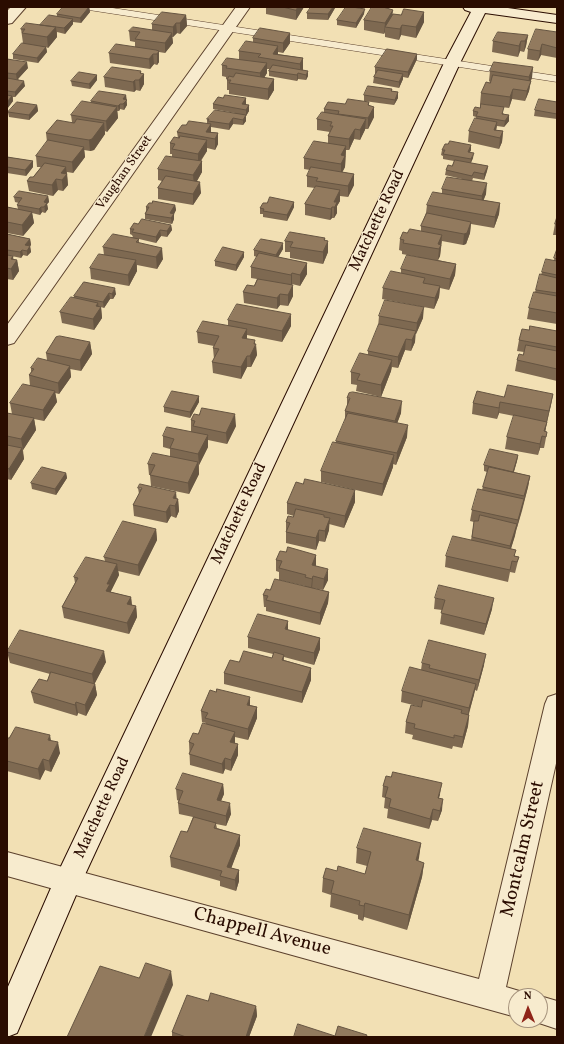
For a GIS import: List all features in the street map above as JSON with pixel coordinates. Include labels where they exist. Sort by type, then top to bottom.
[{"type":"street","points":[[7,20],[19,7]]},
{"type":"street","name":"Vaughan Street","points":[[7,339],[243,7]]},
{"type":"street","points":[[539,7],[542,12],[555,18]]},
{"type":"street","points":[[478,8],[555,18]]},
{"type":"street","name":"Matchette Road","points":[[7,1023],[68,881],[478,8]]},
{"type":"street","name":"Montcalm Street","points":[[490,995],[557,704]]},
{"type":"street","name":"Chappell Avenue","points":[[7,864],[508,1001]]},
{"type":"lane","points":[[89,7],[557,79]]},
{"type":"building","points":[[63,7],[89,7],[80,18],[57,14]]},
{"type":"building","points":[[283,7],[298,7],[296,10]]},
{"type":"building","points":[[311,7],[333,7],[328,14],[307,13]]},
{"type":"building","points":[[346,7],[365,9],[356,23],[337,20]]},
{"type":"building","points":[[372,7],[383,7],[393,10],[385,23],[364,20]]},
{"type":"building","points":[[404,9],[424,12],[416,27],[402,25],[400,29],[385,27],[393,14],[401,15]]},
{"type":"building","points":[[162,12],[186,15],[180,23],[176,23],[173,27],[152,24]]},
{"type":"building","points":[[49,15],[73,19],[64,28],[40,25]]},
{"type":"building","points":[[26,23],[56,27],[47,37],[22,33],[25,29],[21,29]]},
{"type":"building","points":[[133,27],[172,33],[165,43],[135,39],[140,32],[129,31]]},
{"type":"building","points":[[260,28],[290,33],[283,43],[253,38]]},
{"type":"building","points":[[536,29],[557,32],[557,48],[542,44],[540,51],[528,49]]},
{"type":"building","points":[[498,32],[528,35],[525,41],[521,41],[519,46],[493,41]]},
{"type":"building","points":[[246,41],[278,46],[273,54],[303,58],[300,64],[258,57],[261,54],[239,51]]},
{"type":"building","points":[[22,43],[46,47],[37,58],[13,54]]},
{"type":"building","points":[[116,44],[159,51],[157,54],[153,54],[149,59],[109,53]]},
{"type":"building","points":[[387,49],[417,54],[408,72],[375,67]]},
{"type":"building","points":[[227,58],[267,63],[260,73],[226,68],[227,66],[222,65]]},
{"type":"building","points":[[7,59],[27,62],[16,74],[7,73]]},
{"type":"building","points":[[494,62],[533,67],[529,77],[490,71]]},
{"type":"building","points":[[273,65],[308,71],[306,75],[298,73],[297,75],[269,71]]},
{"type":"building","points":[[112,67],[141,71],[140,73],[144,74],[139,80],[135,80],[133,82],[104,77]]},
{"type":"building","points":[[378,70],[403,74],[399,82],[374,77]]},
{"type":"building","points":[[79,72],[97,75],[89,84],[71,81]]},
{"type":"building","points":[[236,73],[274,79],[268,89],[229,83],[231,80],[227,80],[229,76],[233,77]]},
{"type":"building","points":[[493,75],[531,81],[527,91],[513,89],[510,97],[481,93],[486,82],[490,83]]},
{"type":"building","points":[[7,78],[24,81],[15,92],[7,91]]},
{"type":"building","points":[[368,86],[392,89],[391,91],[398,92],[395,100],[364,95]]},
{"type":"building","points":[[99,91],[126,95],[123,99],[127,100],[118,106],[91,101]]},
{"type":"building","points":[[7,95],[12,96],[7,102]]},
{"type":"building","points":[[225,95],[246,98],[242,104],[249,105],[246,110],[213,104],[218,97],[223,98]]},
{"type":"building","points":[[348,99],[369,102],[368,105],[374,107],[368,118],[338,114],[339,111],[324,109],[328,102],[345,104]]},
{"type":"building","points":[[539,99],[557,102],[557,114],[535,110]]},
{"type":"building","points":[[82,101],[117,107],[106,121],[71,115]]},
{"type":"building","points":[[17,102],[37,105],[29,115],[8,112]]},
{"type":"building","points":[[481,104],[504,107],[502,114],[509,115],[505,121],[476,116],[478,112],[473,111],[475,107],[480,108]]},
{"type":"building","points":[[215,110],[246,115],[243,120],[233,118],[229,124],[208,121],[209,119],[207,119]]},
{"type":"building","points":[[322,112],[366,119],[360,130],[355,129],[349,139],[328,136],[333,126],[330,126],[332,122],[317,119]]},
{"type":"building","points":[[475,118],[497,122],[494,130],[503,131],[500,138],[469,131]]},
{"type":"building","points":[[77,119],[104,123],[92,139],[89,140],[46,133],[57,120],[74,123]]},
{"type":"building","points":[[189,121],[211,124],[206,132],[218,133],[215,139],[177,132],[182,125],[186,125]]},
{"type":"building","points":[[180,136],[207,140],[198,154],[172,149],[175,144],[170,143],[174,137],[179,138]]},
{"type":"building","points":[[48,140],[84,147],[72,162],[36,156]]},
{"type":"building","points":[[314,141],[346,146],[341,155],[345,156],[341,164],[304,158]]},
{"type":"building","points":[[450,141],[471,145],[468,152],[474,153],[471,159],[443,154],[445,150],[442,150],[445,144],[448,144]]},
{"type":"building","points":[[166,156],[202,161],[193,175],[158,169]]},
{"type":"building","points":[[7,157],[33,161],[25,170],[7,167]]},
{"type":"building","points":[[455,160],[488,166],[484,174],[474,172],[472,176],[446,170],[448,165],[452,166]]},
{"type":"building","points":[[45,163],[66,167],[61,173],[67,174],[62,180],[56,179],[52,185],[27,181],[30,177],[33,177]]},
{"type":"building","points":[[311,167],[354,174],[348,186],[316,181],[318,178],[307,176]]},
{"type":"building","points":[[166,176],[200,182],[193,194],[158,188]]},
{"type":"building","points":[[447,177],[487,183],[482,196],[442,189]]},
{"type":"building","points":[[316,186],[340,190],[334,202],[337,202],[335,207],[332,207],[331,209],[305,204]]},
{"type":"building","points":[[19,191],[48,196],[44,202],[47,203],[44,207],[39,209],[17,205],[22,198],[14,197]]},
{"type":"building","points":[[433,192],[500,203],[495,217],[427,205]]},
{"type":"building","points":[[270,197],[294,202],[287,215],[263,211],[264,209],[260,208],[263,203],[267,203]]},
{"type":"building","points":[[153,201],[175,205],[170,213],[174,214],[171,218],[145,214],[149,207],[146,207]]},
{"type":"building","points":[[7,207],[32,212],[22,225],[7,222]]},
{"type":"building","points":[[427,213],[471,222],[467,233],[464,234],[421,226]]},
{"type":"building","points":[[142,219],[171,225],[167,231],[160,230],[156,237],[132,232],[134,229],[130,229],[134,223],[138,224]]},
{"type":"building","points":[[410,229],[442,235],[438,244],[441,245],[439,249],[403,243],[404,240],[400,239],[403,232],[407,233]]},
{"type":"building","points":[[290,232],[325,238],[324,240],[328,241],[323,252],[290,247],[293,242],[285,241]]},
{"type":"building","points":[[7,234],[30,239],[25,245],[30,246],[27,251],[22,250],[20,252],[7,250]]},
{"type":"building","points":[[113,234],[139,239],[136,242],[162,248],[156,257],[103,247]]},
{"type":"building","points":[[261,239],[283,243],[276,255],[254,250]]},
{"type":"building","points":[[223,247],[244,252],[236,265],[215,261]]},
{"type":"building","points":[[557,249],[557,259],[554,258]]},
{"type":"building","points":[[259,253],[307,263],[300,275],[292,273],[291,275],[251,267]]},
{"type":"building","points":[[99,254],[136,260],[128,275],[90,268]]},
{"type":"building","points":[[7,255],[13,256],[11,259],[17,260],[11,269],[7,268]]},
{"type":"building","points":[[407,255],[456,264],[450,279],[401,269]]},
{"type":"building","points":[[546,259],[557,261],[557,275],[542,272]]},
{"type":"building","points":[[391,271],[425,278],[423,283],[440,286],[435,298],[383,288]]},
{"type":"building","points":[[540,274],[557,278],[557,293],[536,290]]},
{"type":"building","points":[[258,279],[293,285],[288,295],[280,294],[277,298],[243,292],[247,285],[254,286]]},
{"type":"building","points":[[84,282],[115,288],[112,294],[109,293],[103,302],[74,296]]},
{"type":"building","points":[[534,292],[557,296],[557,313],[529,308]]},
{"type":"building","points":[[71,297],[98,303],[96,306],[101,307],[93,319],[60,312]]},
{"type":"building","points":[[385,300],[424,307],[417,323],[379,316]]},
{"type":"building","points":[[237,304],[291,314],[282,331],[228,320]]},
{"type":"building","points":[[203,321],[247,329],[242,338],[255,340],[254,344],[256,344],[250,356],[247,356],[241,367],[212,362],[219,349],[213,348],[219,336],[197,332]]},
{"type":"building","points":[[379,324],[416,331],[412,340],[406,339],[398,357],[368,351]]},
{"type":"building","points":[[530,326],[557,331],[557,347],[519,340],[522,329],[529,330]]},
{"type":"building","points":[[60,336],[90,342],[80,360],[46,353],[56,337]]},
{"type":"building","points":[[526,345],[557,351],[557,369],[517,360],[519,354],[523,355]]},
{"type":"building","points":[[360,353],[392,360],[381,385],[357,380],[360,374],[351,372]]},
{"type":"building","points":[[38,358],[70,366],[58,383],[29,375],[34,369],[31,368]]},
{"type":"building","points":[[23,384],[55,391],[43,410],[10,403]]},
{"type":"building","points":[[508,385],[553,394],[549,411],[500,402],[499,408],[473,403],[477,391],[504,397]]},
{"type":"building","points":[[172,391],[199,396],[190,412],[164,407]]},
{"type":"building","points":[[353,392],[402,401],[395,421],[345,411],[350,398],[347,398],[349,393]]},
{"type":"building","points":[[202,408],[235,414],[226,433],[193,426],[195,421],[191,420],[194,414],[199,415]]},
{"type":"building","points":[[7,413],[34,418],[21,439],[7,436]]},
{"type":"building","points":[[348,413],[408,425],[397,453],[336,441]]},
{"type":"building","points":[[514,415],[547,422],[544,431],[547,432],[546,437],[542,436],[540,444],[507,437]]},
{"type":"building","points":[[167,427],[208,435],[198,454],[170,448],[174,439],[163,436]]},
{"type":"building","points":[[333,442],[394,455],[383,484],[321,471]]},
{"type":"building","points":[[7,445],[22,448],[9,469],[7,468]]},
{"type":"building","points":[[490,449],[518,455],[513,472],[484,465]]},
{"type":"building","points":[[153,453],[198,462],[188,483],[150,475],[155,465],[148,464]]},
{"type":"building","points":[[42,467],[66,473],[55,489],[31,483]]},
{"type":"building","points":[[489,467],[530,476],[524,496],[483,487]]},
{"type":"building","points":[[305,479],[355,490],[345,516],[287,503],[296,482],[303,484]]},
{"type":"building","points":[[140,484],[176,492],[173,498],[178,499],[175,506],[170,505],[166,512],[133,505],[142,488],[138,488]]},
{"type":"building","points":[[478,489],[524,499],[518,520],[472,510]]},
{"type":"building","points":[[296,509],[324,515],[324,517],[330,518],[325,531],[319,530],[316,538],[286,532],[290,523],[286,522],[288,516],[293,517]]},
{"type":"building","points":[[480,515],[517,524],[510,546],[472,537],[474,521],[478,521]]},
{"type":"building","points":[[123,521],[156,529],[138,565],[104,557]]},
{"type":"building","points":[[453,536],[516,550],[514,556],[519,557],[517,562],[512,561],[510,570],[446,556]]},
{"type":"building","points":[[288,547],[316,555],[312,565],[328,569],[324,579],[313,576],[312,579],[305,577],[306,575],[279,568],[282,561],[276,560],[280,551],[286,552]]},
{"type":"building","points":[[86,557],[117,564],[107,584],[110,584],[106,591],[131,597],[127,604],[136,606],[127,623],[62,607],[78,578],[74,577]]},
{"type":"building","points":[[275,579],[329,592],[320,613],[266,600],[268,596],[263,595],[266,589],[270,590]]},
{"type":"building","points":[[439,585],[494,598],[486,624],[441,613],[445,600],[435,598]]},
{"type":"building","points":[[258,614],[288,621],[285,629],[320,638],[314,653],[248,637]]},
{"type":"building","points":[[20,630],[104,651],[92,674],[7,652]]},
{"type":"building","points":[[429,640],[486,654],[479,680],[429,668],[430,665],[422,663]]},
{"type":"building","points":[[244,651],[272,658],[274,652],[284,655],[282,660],[311,668],[302,692],[224,673],[230,660],[239,662]]},
{"type":"building","points":[[410,667],[476,684],[469,708],[402,691]]},
{"type":"building","points":[[51,672],[95,684],[85,705],[76,702],[75,705],[31,692],[39,679],[47,681]]},
{"type":"building","points":[[217,689],[250,697],[247,705],[257,707],[248,729],[205,718],[208,713],[201,711],[210,690],[216,692]]},
{"type":"building","points":[[423,700],[462,710],[461,713],[469,715],[463,737],[454,735],[454,738],[414,728],[415,724],[406,722],[411,705],[421,707]]},
{"type":"building","points":[[203,723],[235,732],[230,742],[238,744],[231,760],[225,758],[222,764],[189,754],[194,744],[189,742],[193,733],[198,734]]},
{"type":"building","points":[[16,727],[50,735],[48,740],[58,742],[49,761],[43,759],[38,769],[7,761],[7,738],[9,738]]},
{"type":"building","points":[[393,772],[442,783],[438,798],[443,799],[440,811],[433,809],[430,819],[389,807],[391,799],[385,797],[388,787],[383,786],[386,776],[391,777]]},
{"type":"building","points":[[183,773],[223,784],[217,800],[230,803],[226,816],[178,803],[183,791],[176,789]]},
{"type":"building","points":[[194,817],[216,823],[214,828],[240,835],[227,867],[239,870],[235,880],[220,876],[222,871],[170,857],[181,831],[187,832]]},
{"type":"building","points":[[364,828],[421,843],[416,860],[424,863],[409,915],[365,903],[364,906],[359,905],[360,901],[331,893],[334,881],[323,878],[326,868],[337,871],[338,866],[365,874],[371,852],[357,848]]},
{"type":"building","points":[[146,963],[171,971],[144,1037],[67,1037],[100,966],[139,978]]},
{"type":"building","points":[[211,993],[256,1006],[246,1037],[186,1037],[172,1032],[187,995],[208,1001]]},
{"type":"building","points":[[298,1024],[335,1036],[338,1026],[367,1035],[366,1037],[294,1037]]}]
